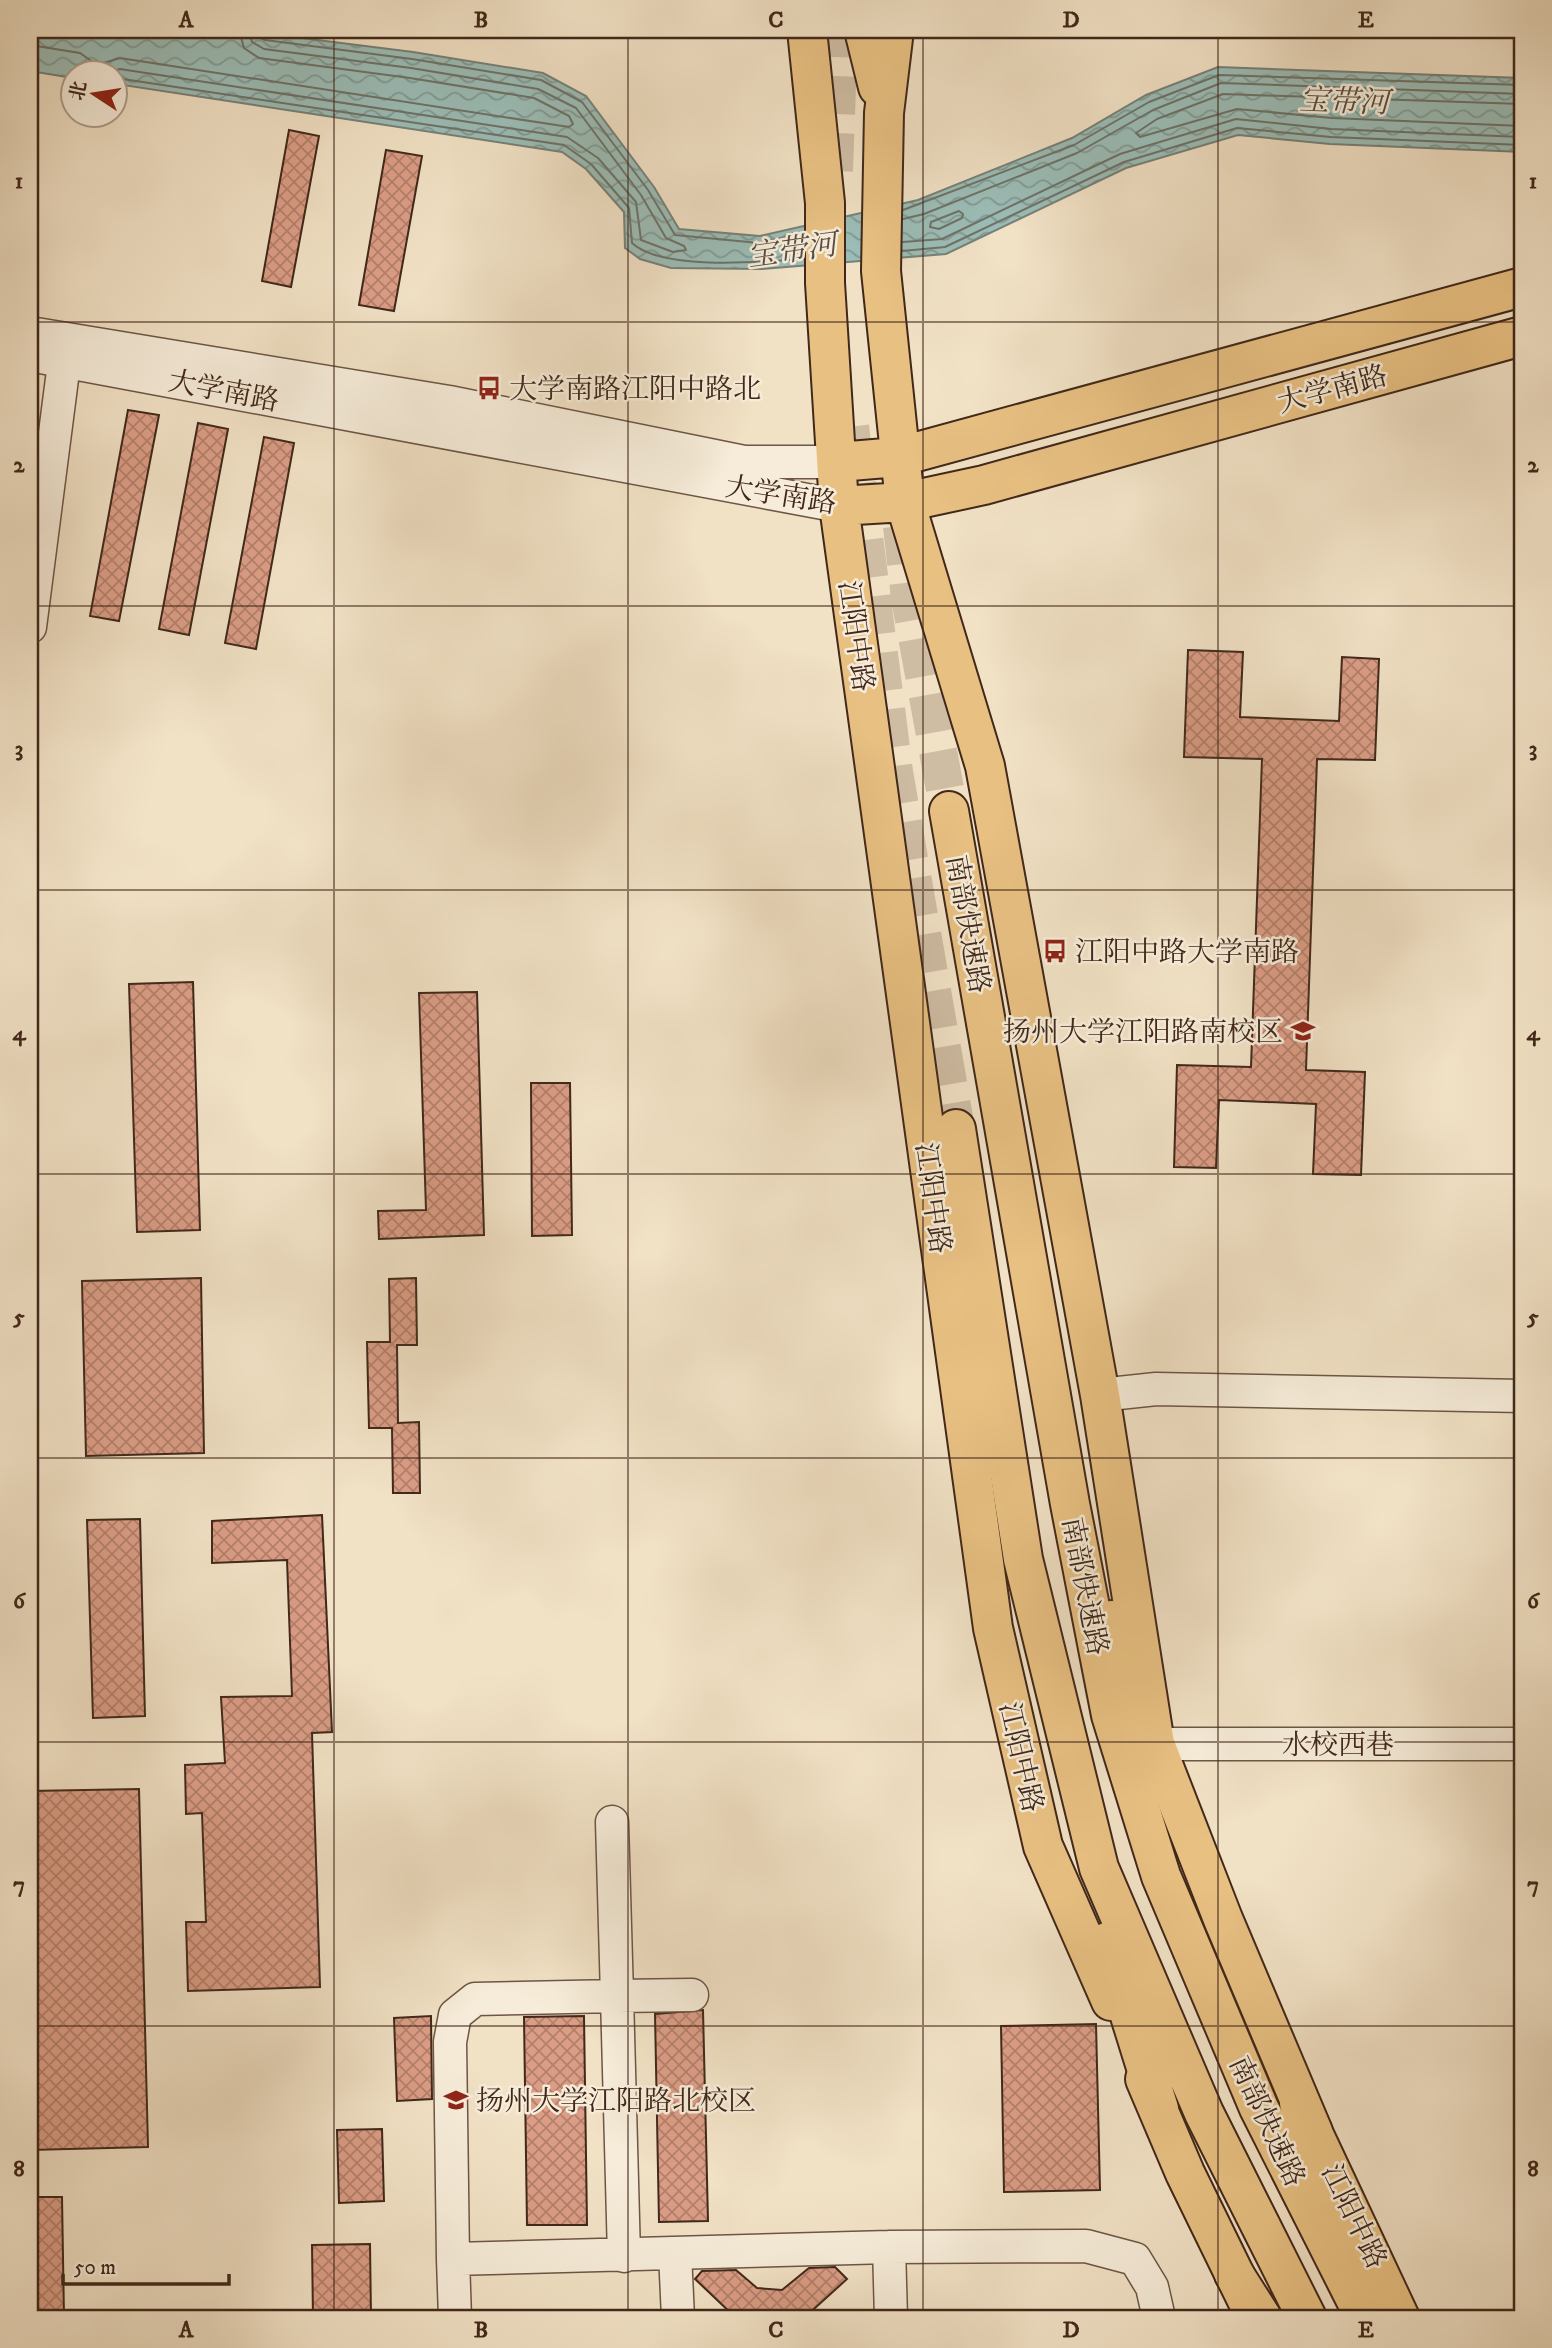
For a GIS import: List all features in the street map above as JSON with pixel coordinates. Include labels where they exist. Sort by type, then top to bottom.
[{"type":"main road","name":"江阳中路","points":[[807,30],[825,203],[825,284],[839,506],[993,1628],[1043,1846],[1185,2173],[1256,2318]]},
{"type":"main road","name":"江阳中路","points":[[864,30],[884,113]]},
{"type":"main road","name":"江阳中路","points":[[894,30],[884,113],[881,271],[898,457],[905,502],[985,766],[1100,1395],[1155,1744],[1299,2103],[1406,2318]]},
{"type":"main road","name":"大学南路","points":[[838,462],[898,457],[1522,287]]},
{"type":"main road","name":"大学南路","points":[[839,506],[905,502],[984,485],[1522,336]]},
{"type":"main road","name":"南部快速路","points":[[950,811],[1070,1504],[1111,1715],[1161,1876],[1259,2108],[1365,2318]]},
{"type":"main road","name":"南部快速路","points":[[956,1129],[1023,1559],[1099,1868],[1204,2113],[1307,2318]]},
{"type":"main road","points":[[1011,1168],[1040,1257],[1106,1601],[1155,1744]]},
{"type":"main road","points":[[1023,1559],[1031,1665],[1090,1886],[1159,2109]]},
{"type":"main road","points":[[1299,2103],[1400,2318]]},
{"type":"main road","points":[[1234,2274],[1262,2318]]},
{"type":"street","name":"大学南路","points":[[30,333],[66,349],[839,506]]},
{"type":"street","name":"大学南路","points":[[30,355],[66,349],[449,402],[744,462],[838,462]]},
{"type":"street","points":[[30,627],[66,349]]},
{"type":"street","points":[[1100,1395],[1156,1389],[1522,1396]]},
{"type":"street","name":"水校西巷","points":[[1155,1744],[1522,1745]]},
{"type":"street","points":[[612,1822],[624,2256]]},
{"type":"street","points":[[455,2318],[450,2042],[455,2015],[475,1999],[692,1995]]},
{"type":"street","points":[[453,2259],[889,2247],[1086,2246],[1135,2259],[1152,2287],[1159,2318]]},
{"type":"street","points":[[889,2247],[891,2318]]},
{"type":"street","points":[[676,2253],[678,2318]]},
{"type":"water","name":"宝带河","points":[[30,30],[239,30],[413,52],[543,73],[586,96],[654,187],[679,229],[760,236],[918,200],[1072,138],[1146,95],[1218,67],[1522,78],[1522,152],[1330,144],[1238,135],[1126,168],[946,254],[762,269],[671,268],[640,259],[625,248],[624,212],[586,169],[562,152],[130,86],[130,60],[60,60],[60,76],[30,71]]},
{"type":"building","points":[[289,130],[319,136],[291,287],[262,281]]},
{"type":"building","points":[[386,150],[422,156],[394,311],[359,305]]},
{"type":"building","points":[[128,410],[159,415],[119,621],[90,616]]},
{"type":"building","points":[[198,423],[228,429],[189,635],[159,629]]},
{"type":"building","points":[[264,437],[294,443],[256,649],[225,643]]},
{"type":"building","points":[[1188,650],[1243,652],[1240,717],[1339,721],[1342,657],[1379,659],[1375,760],[1317,759],[1306,1070],[1365,1072],[1361,1175],[1313,1174],[1316,1104],[1219,1100],[1216,1168],[1174,1167],[1177,1065],[1251,1067],[1262,759],[1184,757]]},
{"type":"building","points":[[193,982],[200,1230],[137,1232],[129,984]]},
{"type":"building","points":[[477,992],[484,1235],[379,1239],[378,1211],[426,1210],[419,993]]},
{"type":"building","points":[[531,1083],[570,1083],[572,1235],[532,1236]]},
{"type":"building","points":[[201,1278],[204,1453],[86,1456],[82,1281]]},
{"type":"building","points":[[416,1278],[417,1345],[397,1345],[398,1423],[419,1422],[420,1493],[393,1493],[392,1428],[369,1428],[367,1342],[390,1342],[389,1279]]},
{"type":"building","points":[[322,1515],[332,1732],[312,1733],[320,1987],[188,1991],[186,1922],[206,1922],[202,1813],[186,1814],[185,1765],[225,1763],[221,1697],[292,1696],[287,1560],[212,1563],[212,1521]]},
{"type":"building","points":[[140,1519],[145,1716],[93,1718],[87,1520]]},
{"type":"building","points":[[139,1789],[148,2147],[30,2150],[30,1791]]},
{"type":"building","points":[[703,2010],[708,2221],[659,2222],[655,2014]]},
{"type":"building","points":[[431,2016],[432,2099],[397,2101],[394,2018]]},
{"type":"building","points":[[584,2016],[587,2225],[527,2225],[524,2017]]},
{"type":"building","points":[[1096,2024],[1100,2190],[1004,2192],[1001,2026]]},
{"type":"building","points":[[382,2129],[384,2201],[339,2203],[337,2130]]},
{"type":"building","points":[[30,2197],[62,2197],[64,2318],[30,2318]]},
{"type":"building","points":[[370,2244],[371,2318],[313,2318],[312,2245]]},
{"type":"building","points":[[835,2267],[847,2279],[804,2318],[736,2318],[695,2279],[702,2271],[736,2270],[757,2288],[782,2290],[809,2268]]},
{"type":"tunnel","points":[[834,171],[839,30]]},
{"type":"tunnel","points":[[850,427],[894,772],[956,1129]]},
{"type":"tunnel","points":[[902,526],[910,598],[949,811]]},
{"type":"place","name":"大学南路江阳中路北","points":[[489,388]]},
{"type":"place","name":"江阳中路大学南路","points":[[1055,951]]},
{"type":"place","name":"扬州大学江阳路南校区","points":[[1303,1031]]},
{"type":"place","name":"扬州大学江阳路北校区","points":[[456,2100]]}]
